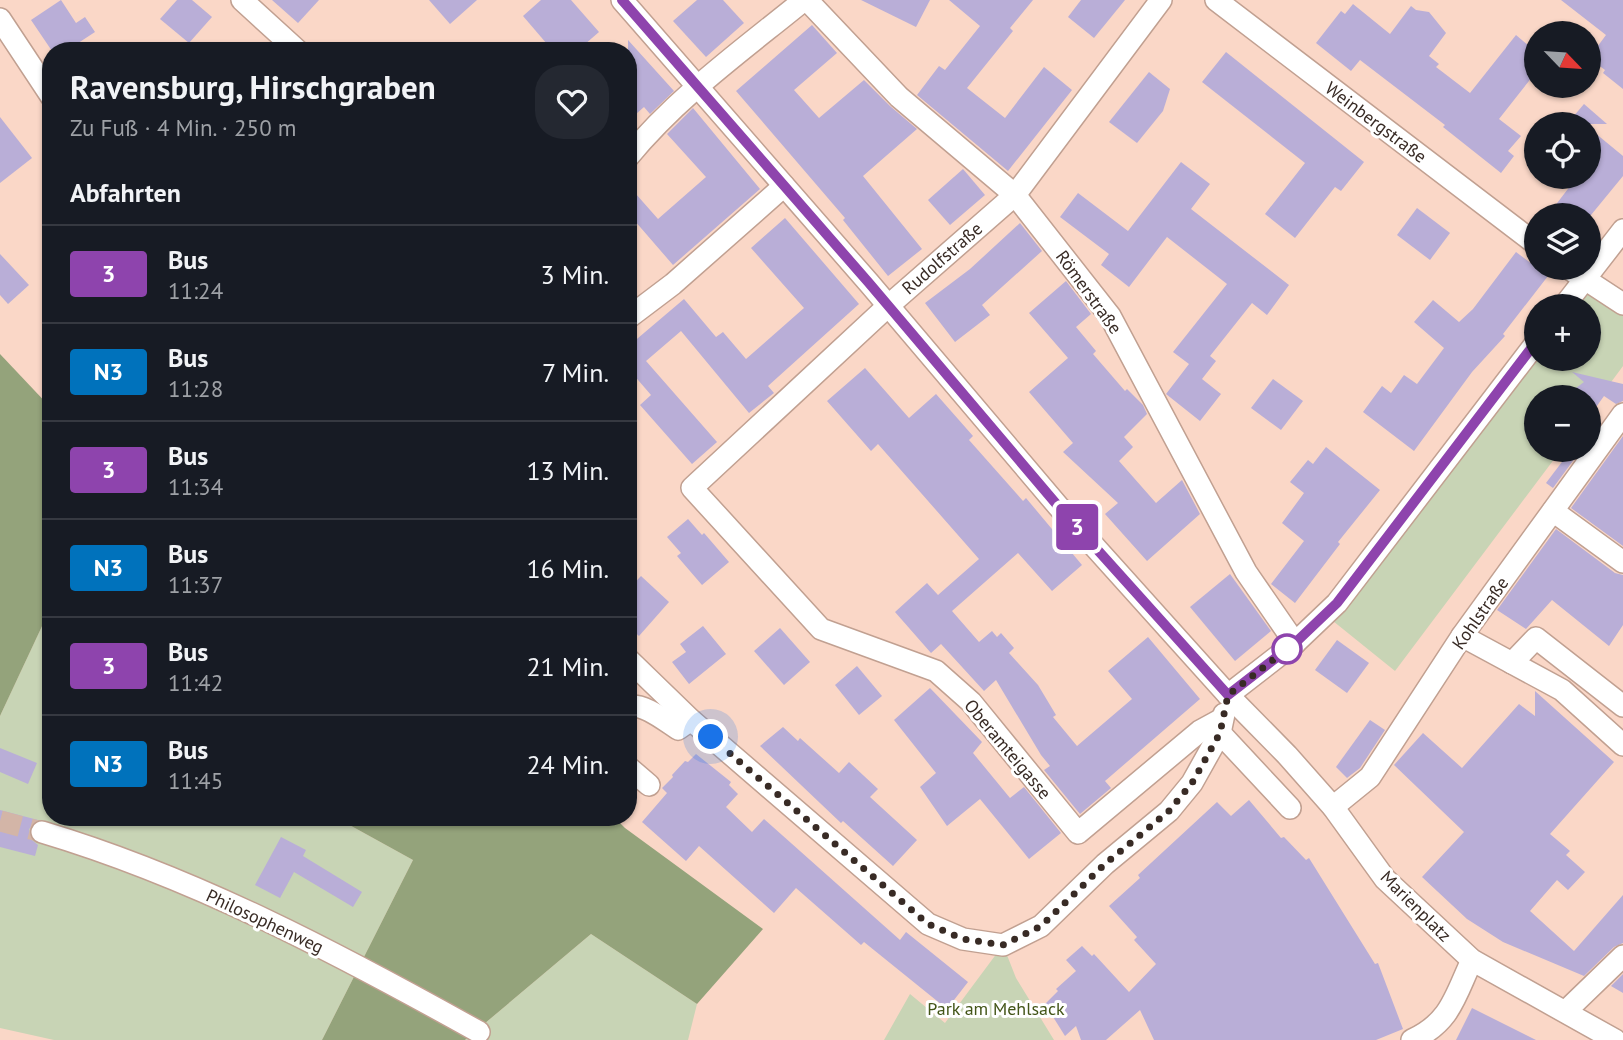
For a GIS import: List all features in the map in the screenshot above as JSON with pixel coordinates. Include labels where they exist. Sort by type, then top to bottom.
[{"type":"street","points":[[242,0],[288,42]]},
{"type":"street","name":"Marienplatz","points":[[622,0],[1058,506],[1333,807],[1385,879],[1472,960],[1615,1040]]},
{"type":"street","name":"Römerstraße","points":[[637,146],[698,86],[806,0],[900,97],[1015,195],[1110,316],[1246,572],[1295,643]]},
{"type":"street","name":"Rudolfstraße","points":[[692,488],[888,306],[1015,195],[1161,0]]},
{"type":"street","name":"Weinbergstraße","points":[[1216,0],[1524,235]]},
{"type":"street","points":[[0,19],[42,82]]},
{"type":"street","points":[[637,311],[673,284],[784,186]]},
{"type":"street","points":[[1601,251],[1623,230]]},
{"type":"street","points":[[1585,280],[1623,304]]},
{"type":"street","points":[[637,668],[691,720],[928,924],[963,939],[1003,945],[1041,926],[1105,864],[1169,811],[1192,783],[1221,726],[1228,695],[1295,643],[1337,603],[1524,359]]},
{"type":"street","name":"Kohlstraße","points":[[1333,807],[1370,777],[1462,636],[1623,414]]},
{"type":"street","name":"Oberamteigasse","points":[[692,488],[821,629],[936,671],[971,702],[1078,833],[1200,731],[1221,726]]},
{"type":"street","points":[[1553,511],[1623,562]]},
{"type":"street","points":[[1462,636],[1562,690],[1623,745]]},
{"type":"street","points":[[1512,663],[1536,638],[1623,706]]},
{"type":"street","points":[[637,707],[678,729],[691,720]]},
{"type":"street","points":[[1221,726],[1290,808]]},
{"type":"street","points":[[637,775],[649,785]]},
{"type":"street","name":"Philosophenweg","points":[[42,832],[149,869],[279,925],[479,1032]]},
{"type":"street","points":[[1566,1011],[1623,956]]},
{"type":"street","points":[[1422,1038],[1448,1013],[1472,960]]},
{"type":"green space","points":[[1586,287],[1597,294],[1580,294]]},
{"type":"green space","points":[[1601,297],[1623,311],[1623,366],[1601,396],[1601,385],[1524,385],[1524,462],[1552,462],[1395,671],[1333,621],[1527,371],[1601,371]]},
{"type":"green space","points":[[0,354],[42,398],[42,626],[0,716]]},
{"type":"green space","points":[[42,626],[42,826],[351,826],[413,860],[322,1040],[54,1040],[0,1028],[0,716]]},
{"type":"green space","points":[[351,826],[623,826],[763,929],[697,1004],[591,934],[465,1040],[322,1040],[413,860]]},
{"type":"green space","points":[[591,934],[697,1004],[688,1040],[465,1040]]},
{"type":"green space","name":"Park am Mehlsack","points":[[1003,945],[1016,978],[1054,1040],[884,1040],[910,994],[945,1023]]},
{"type":"building","points":[[61,0],[76,23],[85,17],[95,32],[80,42],[46,42],[31,20]]},
{"type":"building","points":[[177,0],[192,0],[212,17],[190,42],[160,19]]},
{"type":"building","points":[[272,0],[319,0],[298,23]]},
{"type":"building","points":[[429,0],[477,0],[450,24]]},
{"type":"building","points":[[541,0],[571,0],[599,32],[587,42],[545,42],[523,16]]},
{"type":"building","points":[[697,0],[723,0],[744,23],[706,57],[673,21]]},
{"type":"building","points":[[861,0],[930,0],[916,27]]},
{"type":"building","points":[[949,0],[1033,0],[1010,28],[1013,31],[967,88],[1005,118],[1044,67],[1072,90],[1008,171],[917,95],[939,66],[945,70],[980,26]]},
{"type":"building","points":[[1081,0],[1125,0],[1094,38],[1068,17]]},
{"type":"building","points":[[1561,0],[1623,0],[1623,89],[1603,73],[1605,70],[1601,67],[1601,42],[1606,35],[1601,31],[1601,21],[1588,21]]},
{"type":"building","points":[[1353,4],[1390,34],[1411,6],[1416,10],[1429,12],[1446,33],[1429,56],[1439,64],[1436,67],[1470,93],[1516,35],[1524,42],[1524,87],[1499,119],[1521,136],[1508,151],[1514,156],[1501,173],[1443,127],[1445,125],[1360,60],[1351,71],[1316,43],[1341,11],[1345,14]]},
{"type":"building","points":[[812,25],[837,53],[794,90],[819,118],[864,80],[917,129],[863,176],[922,249],[888,276],[843,220],[845,218],[736,91]]},
{"type":"building","points":[[637,50],[674,91],[650,114],[644,107],[637,113]]},
{"type":"building","points":[[1226,52],[1364,162],[1341,191],[1335,187],[1295,238],[1265,214],[1305,163],[1202,82]]},
{"type":"building","points":[[1149,72],[1170,89],[1163,111],[1137,143],[1109,122]]},
{"type":"building","points":[[1584,104],[1593,112],[1577,112]]},
{"type":"building","points":[[693,108],[760,189],[673,265],[637,223],[637,195],[658,219],[706,177],[667,134]]},
{"type":"building","points":[[0,117],[32,158],[0,183]]},
{"type":"building","points":[[1601,138],[1623,156],[1623,176],[1601,203],[1557,203],[1568,189],[1601,189]]},
{"type":"building","points":[[1181,162],[1210,184],[1191,209],[1289,285],[1267,315],[1252,303],[1210,356],[1216,361],[1202,379],[1221,394],[1200,421],[1166,394],[1189,364],[1173,352],[1227,284],[1167,237],[1129,287],[1101,265],[1109,254],[1060,217],[1078,193],[1128,231]]},
{"type":"building","points":[[963,169],[985,195],[950,225],[928,200]]},
{"type":"building","points":[[1417,208],[1450,233],[1430,260],[1397,235]]},
{"type":"building","points":[[785,218],[859,304],[768,386],[774,393],[749,413],[681,331],[646,361],[717,442],[692,464],[640,405],[651,395],[637,379],[637,339],[684,299],[716,337],[723,332],[746,359],[804,308],[751,248]]},
{"type":"building","points":[[1020,223],[1042,251],[982,305],[990,315],[955,342],[925,303],[970,269]]},
{"type":"building","points":[[1516,252],[1524,258],[1524,280],[1545,280],[1534,294],[1524,294],[1524,307],[1503,334],[1505,336],[1472,372],[1414,451],[1363,412],[1382,386],[1391,393],[1404,375],[1417,384],[1444,348],[1414,322],[1433,300],[1459,322],[1473,309]]},
{"type":"building","points":[[0,254],[29,285],[8,304],[0,295]]},
{"type":"building","points":[[1066,281],[1091,314],[1076,327],[1096,351],[1093,354],[1125,391],[1127,389],[1143,405],[1147,414],[1124,437],[1133,447],[1119,461],[1156,503],[1182,480],[1200,514],[1147,561],[1105,514],[1118,503],[1063,452],[1073,443],[1029,392],[1068,358],[1029,313]]},
{"type":"building","points":[[865,368],[909,418],[936,394],[973,436],[969,440],[1023,501],[1026,498],[1082,565],[1052,591],[1018,553],[952,611],[979,642],[992,631],[997,637],[1001,633],[1014,648],[1009,653],[1038,685],[1056,715],[1053,717],[1077,746],[1132,699],[1108,671],[1148,637],[1200,699],[1105,781],[1111,788],[1080,814],[1044,770],[1050,766],[996,680],[984,691],[941,644],[931,653],[895,612],[927,583],[938,595],[979,559],[878,444],[871,451],[827,401]]},
{"type":"building","points":[[1572,372],[1623,384],[1623,401],[1616,404],[1604,396],[1601,400],[1601,385],[1580,385],[1584,382]]},
{"type":"building","points":[[1273,379],[1303,401],[1281,430],[1251,408]]},
{"type":"building","points":[[1623,436],[1623,546],[1571,508]]},
{"type":"building","points":[[1326,447],[1380,490],[1338,542],[1340,544],[1295,603],[1271,584],[1304,541],[1282,523],[1304,493],[1290,482],[1308,460],[1313,464]]},
{"type":"building","points":[[1562,462],[1572,462],[1553,488],[1546,483]]},
{"type":"building","points":[[688,519],[729,562],[702,585],[677,556],[681,553],[667,537]]},
{"type":"building","points":[[1556,529],[1615,573],[1623,575],[1623,625],[1609,646],[1552,600],[1526,629],[1497,610]]},
{"type":"building","points":[[1230,574],[1271,631],[1235,661],[1190,607]]},
{"type":"building","points":[[641,576],[669,602],[639,636],[637,634],[637,580]]},
{"type":"building","points":[[703,626],[726,654],[689,684],[672,662],[686,652],[680,644]]},
{"type":"building","points":[[780,628],[810,662],[784,685],[754,651]]},
{"type":"building","points":[[1337,640],[1369,663],[1347,693],[1315,670]]},
{"type":"building","points":[[857,666],[882,696],[859,715],[835,685]]},
{"type":"building","points":[[930,688],[982,742],[973,753],[1010,798],[1024,787],[1061,833],[1029,859],[980,799],[947,826],[920,787],[936,773],[894,720]]},
{"type":"building","points":[[1535,691],[1614,762],[1550,834],[1570,851],[1566,855],[1585,872],[1568,890],[1557,880],[1530,911],[1574,951],[1623,895],[1623,943],[1614,947],[1584,976],[1503,942],[1467,919],[1422,877],[1464,832],[1394,765],[1423,733],[1462,768],[1519,704],[1535,716]]},
{"type":"building","points":[[1370,720],[1385,730],[1360,768],[1347,778],[1336,767]]},
{"type":"building","points":[[783,727],[798,741],[800,738],[839,773],[849,762],[878,789],[870,797],[917,840],[893,866],[843,821],[841,823],[760,746]]},
{"type":"building","points":[[0,748],[37,763],[28,784],[0,772]]},
{"type":"building","points":[[696,754],[731,782],[729,785],[738,794],[726,807],[752,832],[764,819],[900,940],[906,932],[968,982],[947,1009],[864,942],[861,945],[796,888],[774,913],[699,846],[686,861],[642,822],[667,793],[662,788],[672,775]]},
{"type":"building","points":[[1249,800],[1281,838],[1284,837],[1306,860],[1309,858],[1375,964],[1378,963],[1403,1029],[1376,1040],[1154,1040],[1140,1010],[1106,1040],[1081,1040],[1076,1026],[1065,1036],[1045,1004],[1058,991],[1056,989],[1076,971],[1066,960],[1082,946],[1092,956],[1094,954],[1129,992],[1156,964],[1134,940],[1137,937],[1109,906],[1140,878],[1138,875],[1217,802],[1231,816]]},
{"type":"building","points":[[0,810],[38,820],[29,829],[32,840],[38,845],[35,856],[0,847]]},
{"type":"building","points":[[281,837],[306,850],[303,856],[362,892],[353,907],[294,872],[280,898],[255,885]]},
{"type":"building","points":[[1623,974],[1623,993],[1611,986]]},
{"type":"building","points":[[1472,1008],[1536,1040],[1456,1040]]},
{"type":"tunnel","points":[[0,821],[42,832]]},
{"type":"bus line","name":"3","points":[[622,0],[869,283],[1058,506],[1228,695],[1295,643],[1337,603],[1374,558],[1524,358]]},
{"type":"route","points":[[711,737],[928,924],[963,939],[1003,945],[1041,926],[1105,864],[1169,811],[1192,783],[1220,733],[1228,695],[1295,643],[1287,649]]}]
